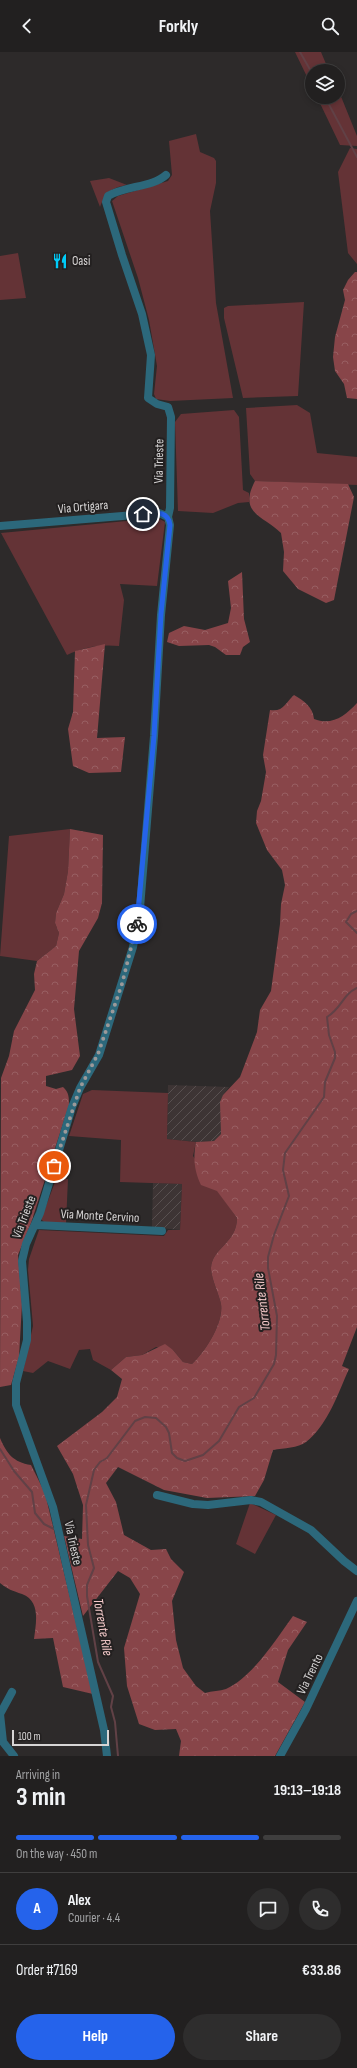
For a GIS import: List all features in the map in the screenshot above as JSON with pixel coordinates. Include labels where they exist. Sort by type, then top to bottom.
[{"type":"street","name":"Via Trieste","points":[[107,1756],[104,1730],[53,1507],[16,1405],[16,1378],[27,1334],[22,1261],[26,1244],[36,1225],[72,1108],[80,1088],[98,1054],[132,947],[140,908],[154,736],[161,614],[170,525],[168,517],[170,508],[171,417],[168,407],[157,404],[148,398],[151,355],[142,314],[106,202],[108,196],[115,192],[158,180],[166,175]]},
{"type":"street","name":"Via Ortigara","points":[[0,526],[159,513],[168,517]]},
{"type":"street","name":"Via Monte Cervino","points":[[36,1225],[162,1231]]},
{"type":"street","points":[[157,1495],[193,1504],[208,1505],[251,1500],[261,1502],[311,1530],[357,1571]]},
{"type":"street","name":"Via Trento","points":[[280,1756],[306,1709],[357,1601]]},
{"type":"street","points":[[12,1692],[0,1714],[3,1742],[14,1756]]},
{"type":"shaded area","points":[[295,52],[321,52],[326,64],[305,64],[305,73]]},
{"type":"shaded area","points":[[320,104],[344,104],[357,136],[357,146],[340,145]]},
{"type":"shaded area","points":[[196,134],[200,152],[214,158],[216,161],[216,183],[210,211],[216,303],[233,398],[170,401],[156,399],[154,394],[157,366],[149,320],[138,278],[112,201],[118,196],[168,181],[172,175],[169,141]]},
{"type":"shaded area","points":[[350,148],[357,149],[357,264],[348,253],[338,172]]},
{"type":"shaded area","points":[[109,178],[127,185],[113,189],[104,198],[100,207],[90,181]]},
{"type":"shaded area","points":[[18,253],[26,298],[0,300],[0,256]]},
{"type":"shaded area","points":[[304,302],[298,396],[243,398],[224,318],[224,308],[228,306]]},
{"type":"shaded area","points":[[297,405],[310,413],[317,453],[357,457],[357,485],[255,481],[250,474],[246,408]]},
{"type":"shaded area","points":[[234,410],[239,417],[243,490],[249,493],[249,502],[238,503],[213,513],[178,511],[175,422],[181,414]]},
{"type":"shaded area","points":[[158,518],[165,522],[157,586],[120,584],[124,600],[119,646],[106,645],[92,647],[67,655],[1,533]]},
{"type":"shaded area","points":[[70,829],[68,871],[64,894],[56,913],[55,923],[59,933],[56,946],[37,961],[0,956],[9,836]]},
{"type":"shaded area","points":[[168,1085],[229,1087],[223,1095],[221,1134],[214,1141],[196,1142],[167,1139]]},
{"type":"shaded area","points":[[92,1090],[168,1093],[167,1139],[196,1142],[193,1156],[237,1218],[236,1227],[233,1234],[215,1255],[212,1261],[212,1276],[221,1304],[220,1320],[208,1345],[192,1364],[183,1362],[173,1350],[156,1347],[142,1355],[126,1357],[111,1370],[93,1360],[90,1349],[79,1350],[70,1369],[48,1361],[33,1373],[23,1371],[33,1326],[28,1270],[29,1259],[39,1230],[164,1236],[168,1230],[180,1230],[182,1184],[120,1182],[121,1140],[69,1136],[83,1094]]},
{"type":"shaded area","points":[[57,1177],[68,1179],[66,1223],[45,1223],[41,1219]]},
{"type":"shaded area","points":[[153,1183],[182,1184],[180,1230],[152,1227]]},
{"type":"shaded area","points":[[250,1503],[276,1515],[255,1554],[236,1544]]},
{"type":"green space","points":[[355,272],[357,272],[357,399],[347,398],[344,384],[335,371],[333,357],[335,337],[345,300],[343,290],[348,280]]},
{"type":"green space","points":[[255,481],[348,484],[354,497],[334,600],[326,603],[298,589],[283,571],[284,552],[281,533],[255,513],[249,501],[250,492]]},
{"type":"green space","points":[[242,572],[244,619],[250,642],[243,647],[240,655],[226,655],[215,647],[209,645],[179,646],[167,642],[169,633],[184,626],[205,630],[228,623],[231,608],[228,581]]},
{"type":"green space","points":[[105,644],[97,738],[125,737],[121,772],[89,773],[73,766],[68,729],[73,712],[75,651]]},
{"type":"green space","points":[[294,695],[310,708],[314,719],[321,721],[332,720],[343,716],[357,703],[357,1327],[342,1366],[349,1369],[326,1418],[314,1435],[303,1444],[295,1447],[273,1450],[264,1480],[255,1496],[207,1498],[164,1490],[118,1467],[106,1483],[116,1502],[124,1535],[151,1550],[166,1549],[171,1559],[184,1572],[172,1601],[176,1640],[183,1668],[196,1686],[205,1693],[226,1689],[236,1684],[263,1657],[293,1616],[307,1622],[288,1650],[278,1682],[305,1702],[275,1756],[179,1756],[181,1741],[176,1729],[155,1730],[139,1724],[127,1686],[124,1648],[140,1594],[130,1578],[118,1571],[83,1616],[64,1536],[82,1539],[83,1505],[73,1474],[57,1446],[102,1412],[117,1397],[122,1379],[111,1370],[126,1357],[142,1355],[165,1344],[173,1350],[183,1362],[192,1364],[208,1345],[220,1320],[221,1304],[212,1276],[212,1261],[215,1255],[233,1234],[236,1227],[237,1218],[217,1191],[201,1185],[194,1159],[195,1148],[196,1142],[214,1141],[221,1134],[220,1102],[223,1095],[240,1077],[257,1032],[260,1010],[271,991],[280,924],[281,904],[285,885],[282,870],[267,850],[256,823],[257,811],[261,801],[266,772],[263,755],[270,710],[278,710]]},
{"type":"green space","points":[[70,829],[103,835],[102,903],[98,918],[79,951],[74,1009],[80,1056],[72,1070],[46,1076],[46,1086],[56,1089],[63,1087],[65,1089],[68,1095],[69,1105],[31,1223],[18,1255],[22,1304],[19,1357],[11,1385],[0,1387],[1,1078],[9,1056],[14,1031],[35,990],[34,974],[37,961],[56,946],[59,933],[55,923],[56,913],[64,894],[68,871]]},
{"type":"green space","points":[[0,1438],[5,1449],[11,1456],[20,1462],[31,1465],[45,1493],[93,1694],[63,1687],[53,1638],[34,1639],[36,1613],[32,1602],[28,1597],[13,1591],[0,1583]]},
{"type":"waterway","points":[[300,52],[307,64]]},
{"type":"waterway","points":[[329,104],[357,157]]},
{"type":"waterway","name":"Torrente Rile","points":[[357,911],[351,914],[346,922],[357,933]]},
{"type":"waterway","name":"Torrente Rile","points":[[118,1756],[115,1722],[111,1707],[113,1696],[98,1662],[87,1596],[87,1585],[94,1568],[88,1545],[86,1505],[94,1470],[100,1462],[107,1458],[135,1421],[145,1417],[156,1418],[166,1427],[169,1433],[172,1453],[177,1458],[185,1461],[203,1455],[219,1441],[239,1407],[254,1398],[274,1364],[276,1355],[277,1316],[268,1268],[268,1257],[274,1235],[289,1196],[283,1170],[285,1153],[324,1097],[325,1082],[335,1058],[335,1052],[329,1035],[327,1017],[336,1010],[348,994],[357,988]]},
{"type":"waterway","points":[[0,1449],[14,1471],[32,1492],[35,1513],[44,1524],[54,1529]]},
{"type":"way so far","points":[[54,1166],[72,1108],[80,1088],[98,1054],[122,984],[137,924]]},
{"type":"place","name":"Oasi","points":[[60,261]]},
{"type":"route","points":[[137,924],[140,908],[154,736],[161,614],[170,525],[168,517],[164,514],[143,514]]}]
